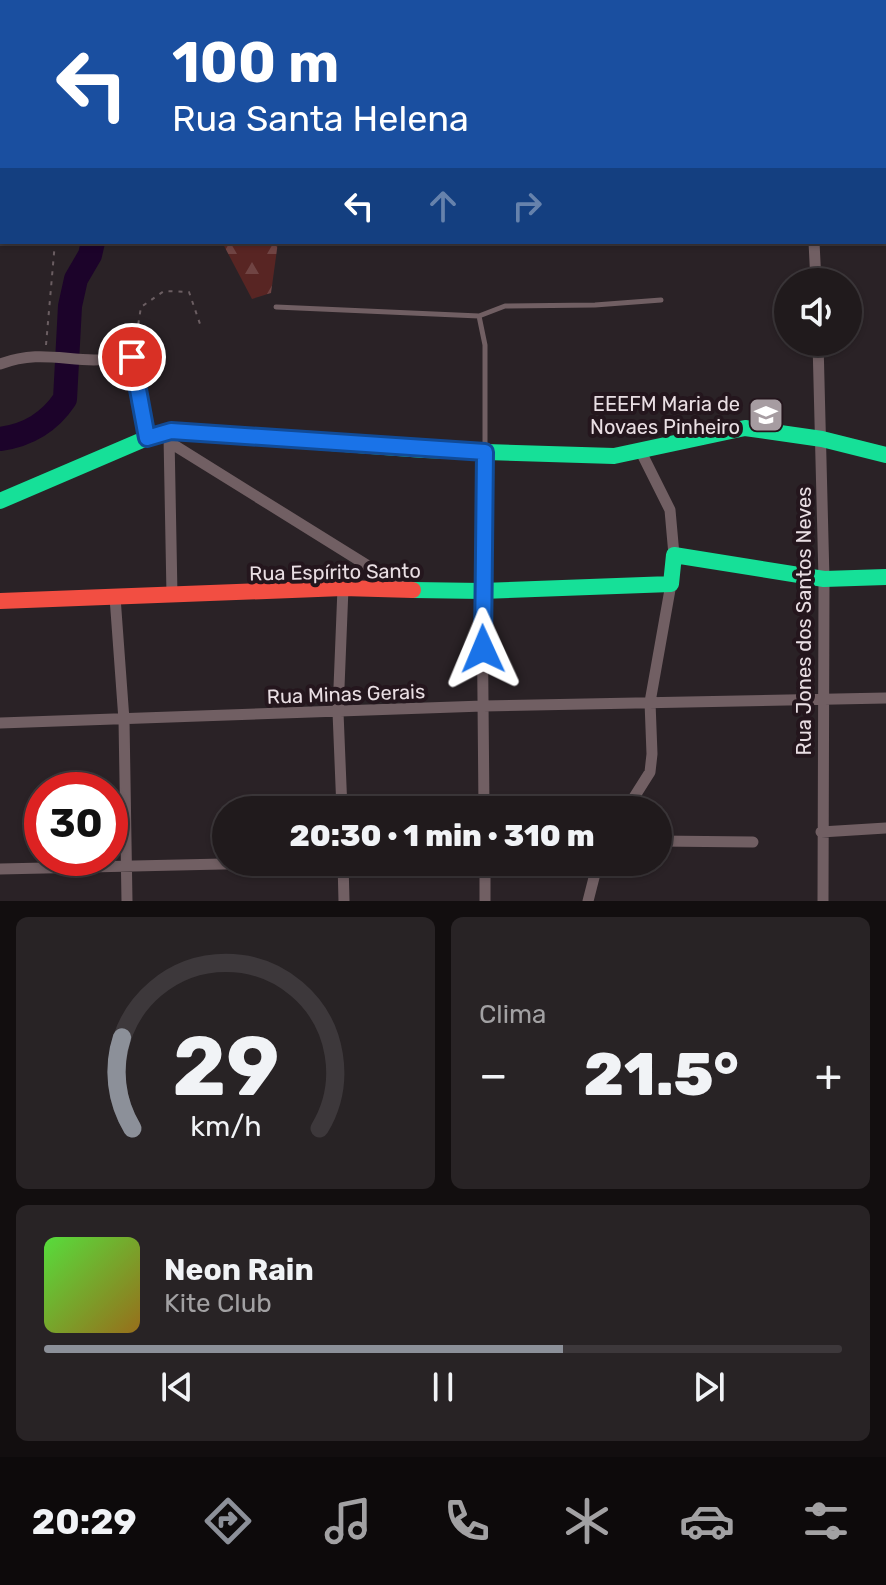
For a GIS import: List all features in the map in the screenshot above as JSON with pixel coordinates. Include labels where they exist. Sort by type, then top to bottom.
[{"type":"street","points":[[814,244],[815,268]]},
{"type":"street","points":[[0,364],[18,357],[46,354],[95,360],[132,357],[147,438]]},
{"type":"street","name":"Rua Jones dos Santos Neves","points":[[819,356],[824,579],[823,901]]},
{"type":"street","points":[[0,501],[147,438],[614,456],[745,428],[822,439],[886,455]]},
{"type":"street","points":[[169,437],[406,590]]},
{"type":"street","points":[[169,437],[172,595]]},
{"type":"street","points":[[635,796],[650,772],[650,702],[674,555],[670,510],[648,449]]},
{"type":"street","points":[[484,796],[482,591],[485,452]]},
{"type":"street","points":[[674,555],[824,579],[886,577]]},
{"type":"street","name":"Rua Espírito Santo","points":[[0,601],[343,588],[482,591],[671,584]]},
{"type":"street","points":[[341,796],[338,712],[343,588]]},
{"type":"street","points":[[115,597],[125,772]]},
{"type":"street","name":"Rua Minas Gerais","points":[[0,723],[483,706],[886,698]]},
{"type":"street","points":[[821,832],[886,828]]},
{"type":"street","points":[[672,841],[753,842]]},
{"type":"street","points":[[128,868],[212,865]]},
{"type":"street","points":[[0,869],[24,869]]},
{"type":"street","points":[[127,876],[127,901]]},
{"type":"street","points":[[343,876],[344,901]]},
{"type":"street","points":[[485,876],[485,901]]},
{"type":"street","points":[[588,901],[594,876]]},
{"type":"lane","points":[[276,307],[479,316],[505,306],[595,305],[661,300]]},
{"type":"lane","points":[[479,316],[485,345],[485,452]]},
{"type":"path","points":[[46,354],[55,244]]},
{"type":"path","points":[[132,357],[141,307],[164,291],[189,292],[200,324]]},
{"type":"green space","points":[[223,244],[278,244],[271,293],[252,299]]},
{"type":"waterway","points":[[0,439],[37,426],[52,415],[65,399],[70,306],[76,279],[90,255],[93,244]]},
{"type":"traffic: fast","points":[[0,501],[147,438],[171,431],[424,450],[614,456],[745,428],[822,439],[886,455]]},
{"type":"traffic: fast","points":[[413,590],[482,591],[671,584],[674,555],[824,579],[886,577]]},
{"type":"traffic: jam","points":[[0,601],[343,588],[413,590]]},
{"type":"place","name":"EEEFM Maria de Novaes Pinheiro","points":[[766,415]]},
{"type":"route","points":[[132,357],[147,438],[171,431],[485,452],[483,649]]}]
